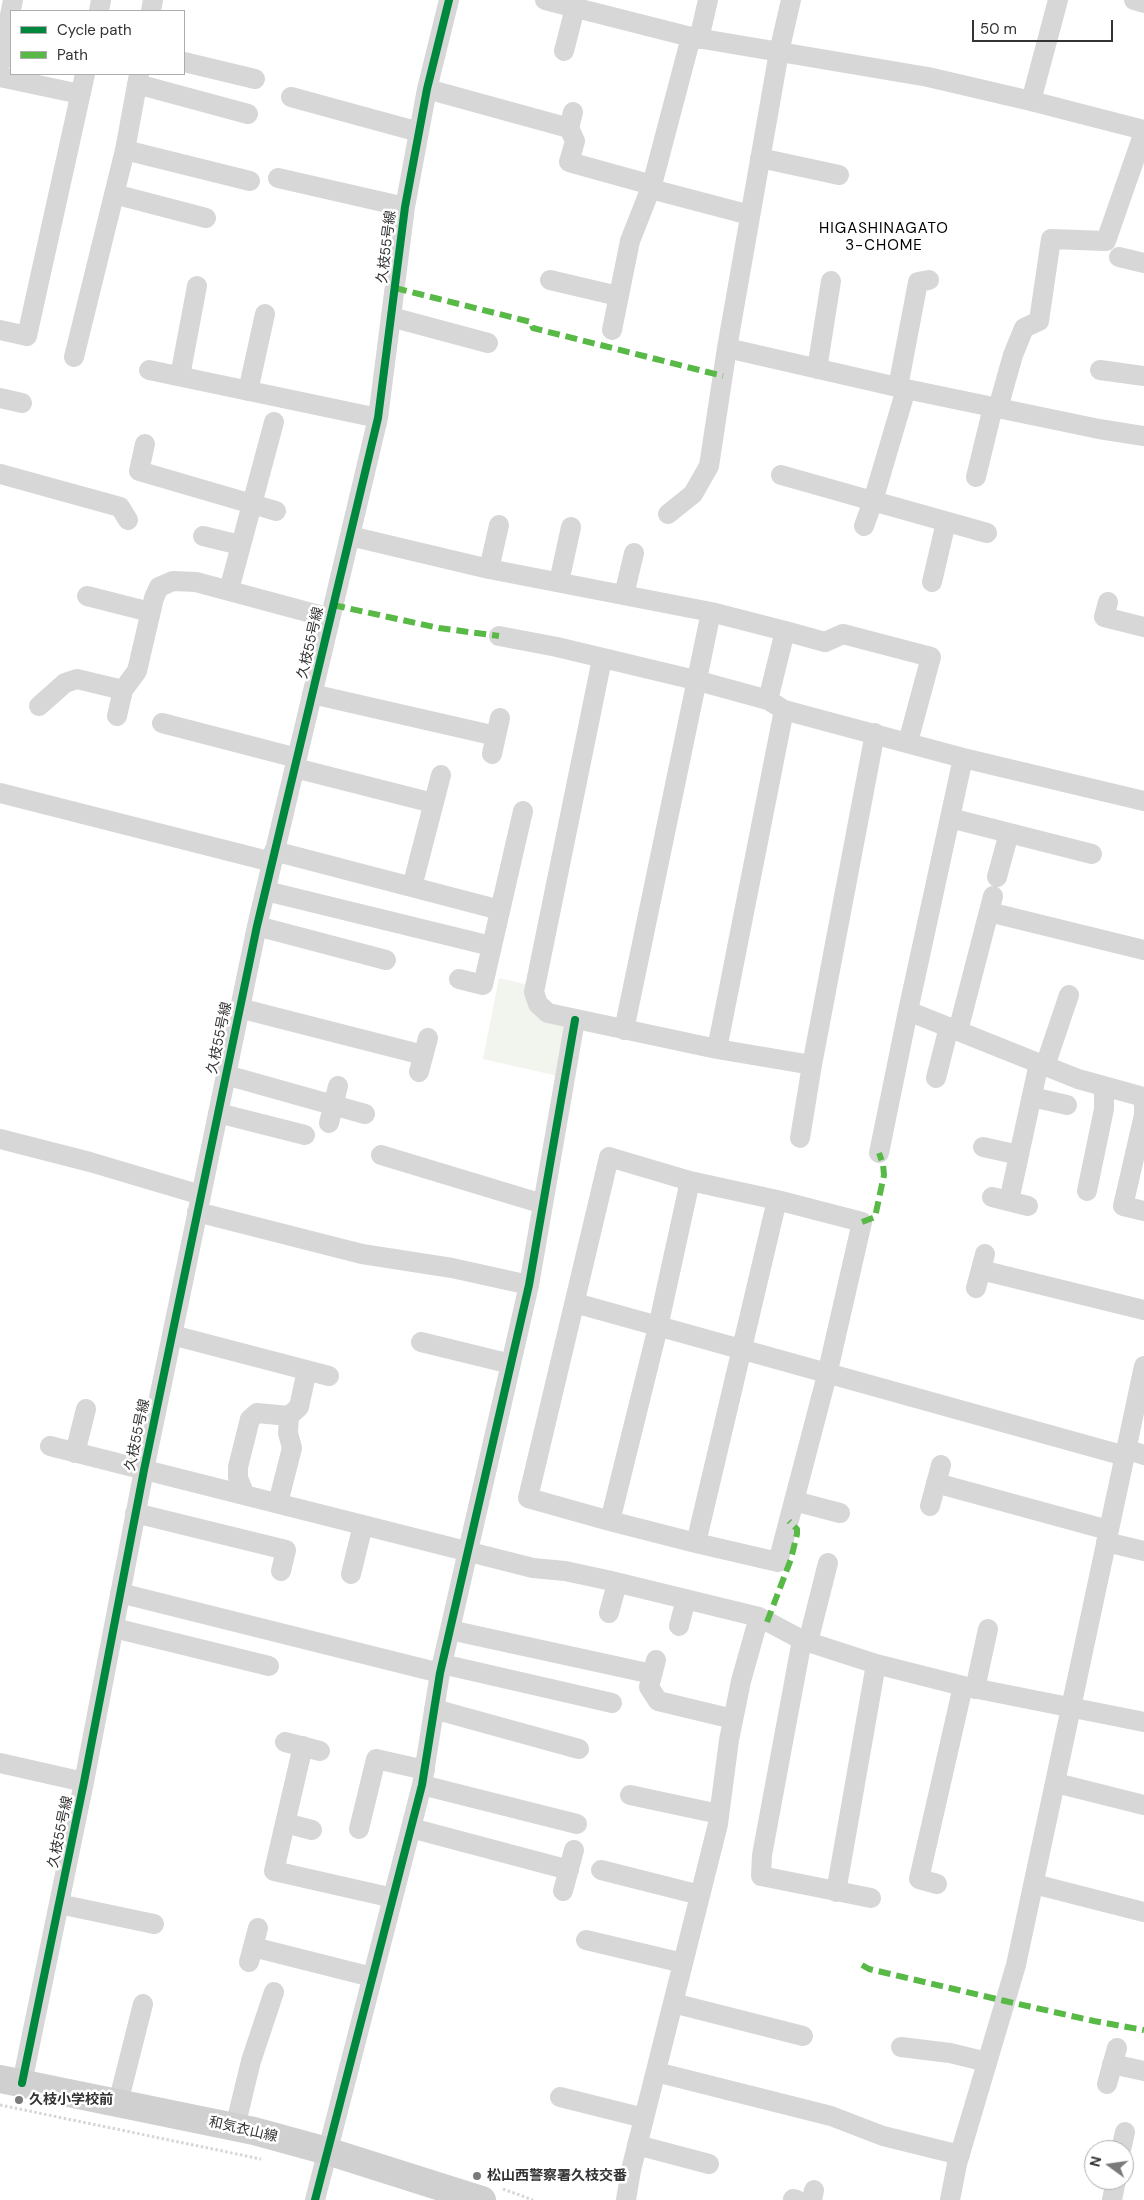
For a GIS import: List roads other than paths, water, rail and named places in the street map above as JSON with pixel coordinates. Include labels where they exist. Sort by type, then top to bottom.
[{"type":"main road","name":"和気衣山線","points":[[5,2088],[118,2103],[235,2127],[327,2151],[482,2200]]},
{"type":"street","name":"久枝55号線","points":[[5,2088],[59,1904],[135,1513],[256,926],[266,891],[378,418],[405,207],[427,89],[449,0]]},
{"type":"street","points":[[545,0],[695,38],[928,77],[1031,101],[1144,131],[1106,241],[1050,239],[1039,321],[1024,328],[996,407],[976,477]]},
{"type":"street","points":[[612,330],[630,241],[652,187],[695,38],[708,0]]},
{"type":"street","points":[[668,514],[693,494],[709,466],[727,348],[760,158],[779,52],[791,0]]},
{"type":"street","points":[[1031,101],[1058,0]]},
{"type":"street","points":[[1134,0],[1144,3]]},
{"type":"street","points":[[564,51],[575,8]]},
{"type":"street","points":[[0,65],[10,15]]},
{"type":"street","points":[[185,62],[255,79]]},
{"type":"street","points":[[0,330],[28,336],[85,75]]},
{"type":"street","points":[[0,77],[80,94]]},
{"type":"street","points":[[74,357],[125,150],[138,79],[248,114]]},
{"type":"street","points":[[427,89],[571,120],[575,141],[569,162],[750,215]]},
{"type":"street","points":[[291,97],[418,132]]},
{"type":"street","points":[[125,150],[250,181]]},
{"type":"street","points":[[760,158],[839,175]]},
{"type":"street","points":[[278,178],[405,207]]},
{"type":"street","points":[[114,194],[206,218]]},
{"type":"street","points":[[1119,257],[1144,263]]},
{"type":"street","points":[[550,280],[618,296]]},
{"type":"street","points":[[864,526],[873,500],[902,388],[918,282],[929,280]]},
{"type":"street","points":[[817,369],[831,281]]},
{"type":"street","points":[[180,376],[196,286]]},
{"type":"street","points":[[248,391],[265,314]]},
{"type":"street","points":[[392,317],[488,343]]},
{"type":"street","points":[[727,348],[902,388],[1099,429],[1144,436]]},
{"type":"street","points":[[149,370],[378,418]]},
{"type":"street","points":[[1100,370],[1144,376]]},
{"type":"street","points":[[0,398],[22,403]]},
{"type":"street","points":[[229,590],[274,422]]},
{"type":"street","points":[[145,444],[139,471],[276,511]]},
{"type":"street","points":[[0,474],[120,507],[128,520]]},
{"type":"street","points":[[781,475],[987,533]]},
{"type":"street","points":[[932,582],[946,522]]},
{"type":"street","points":[[489,569],[499,525]]},
{"type":"street","points":[[559,582],[571,528]]},
{"type":"street","points":[[203,536],[240,545]]},
{"type":"street","points":[[350,536],[489,569],[711,612],[825,642],[843,634],[931,657],[908,742]]},
{"type":"street","points":[[624,595],[634,553]]},
{"type":"street","points":[[117,716],[123,690],[137,671],[154,598],[160,587],[173,581],[196,582],[330,618]]},
{"type":"street","points":[[87,596],[150,612]]},
{"type":"street","points":[[1108,602],[1104,617],[1144,627]]},
{"type":"street","points":[[624,1030],[695,680],[711,612]]},
{"type":"street","points":[[717,1049],[776,705],[785,631]]},
{"type":"street","points":[[499,636],[557,647],[695,680],[964,758],[1144,800]]},
{"type":"street","points":[[602,659],[534,992],[538,1004],[548,1014],[717,1049],[812,1065]]},
{"type":"street","points":[[39,706],[65,683],[77,679],[123,690]]},
{"type":"street","points":[[312,694],[496,736]]},
{"type":"street","points":[[162,723],[433,803]]},
{"type":"street","points":[[800,1138],[812,1065],[876,733]]},
{"type":"street","points":[[879,1153],[908,1011],[964,758]]},
{"type":"street","points":[[412,887],[441,775]]},
{"type":"street","points":[[0,793],[412,887],[500,910]]},
{"type":"street","points":[[459,979],[483,985],[523,811]]},
{"type":"street","points":[[950,818],[1092,854]]},
{"type":"street","points":[[936,1078],[953,1029],[993,895],[1009,833]]},
{"type":"street","points":[[266,891],[492,946]]},
{"type":"street","points":[[993,895],[1144,950]]},
{"type":"street","points":[[256,926],[386,960]]},
{"type":"street","points":[[1010,1201],[1032,1097],[1042,1065],[1069,995]]},
{"type":"street","points":[[239,1008],[350,1045],[423,1055]]},
{"type":"street","points":[[908,1011],[1078,1079],[1144,1097],[1144,1115],[1123,1206],[1144,1211]]},
{"type":"street","points":[[315,2200],[423,1778],[441,1668],[528,1285],[575,1020]]},
{"type":"street","points":[[226,1075],[331,1114],[365,1114]]},
{"type":"street","points":[[331,1114],[338,1086]]},
{"type":"street","points":[[1087,1191],[1104,1109],[1104,1086]]},
{"type":"street","points":[[1032,1097],[1066,1106]]},
{"type":"street","points":[[218,1113],[305,1136]]},
{"type":"street","points":[[0,1139],[90,1162],[199,1204],[362,1254],[452,1268],[528,1285]]},
{"type":"street","points":[[983,1147],[1019,1154]]},
{"type":"street","points":[[382,1155],[543,1204]]},
{"type":"street","points":[[609,1157],[690,1181],[778,1200],[862,1222],[827,1374],[778,1562],[610,1521],[528,1498],[576,1303],[609,1157]]},
{"type":"street","points":[[610,1521],[658,1327],[690,1181]]},
{"type":"street","points":[[696,1543],[740,1350],[778,1200]]},
{"type":"street","points":[[981,1271],[1144,1310]]},
{"type":"street","points":[[576,1303],[827,1374],[1131,1454]]},
{"type":"street","points":[[172,1335],[329,1376]]},
{"type":"street","points":[[421,1342],[511,1364]]},
{"type":"street","points":[[950,2200],[960,2155],[1016,1965],[1107,1536],[1131,1454],[1144,1366]]},
{"type":"street","points":[[278,1503],[292,1448],[288,1433],[289,1416],[299,1407],[307,1370]]},
{"type":"street","points":[[75,1453],[86,1409]]},
{"type":"street","points":[[245,1495],[238,1478],[238,1467],[250,1419],[257,1413],[289,1416]]},
{"type":"street","points":[[50,1446],[533,1568],[565,1571],[759,1617],[805,1641],[876,1664],[969,1688],[1144,1722]]},
{"type":"street","points":[[930,1506],[939,1474],[1144,1551]]},
{"type":"street","points":[[794,1501],[840,1513]]},
{"type":"street","points":[[135,1513],[286,1550],[281,1571]]},
{"type":"street","points":[[351,1574],[363,1524]]},
{"type":"street","points":[[828,1563],[805,1641],[762,1855],[761,1876],[871,1898]]},
{"type":"street","points":[[609,1613],[617,1583]]},
{"type":"street","points":[[120,1593],[441,1668],[612,1703]]},
{"type":"street","points":[[679,1626],[686,1599]]},
{"type":"street","points":[[626,2200],[637,2145],[684,1964],[719,1814],[722,1778],[733,1719],[759,1617]]},
{"type":"street","points":[[114,1628],[269,1666]]},
{"type":"street","points":[[937,1884],[919,1880],[969,1688],[988,1629]]},
{"type":"street","points":[[450,1630],[654,1667],[649,1687],[658,1700],[733,1719]]},
{"type":"street","points":[[836,1892],[876,1664]]},
{"type":"street","points":[[434,1709],[579,1749]]},
{"type":"street","points":[[303,1746],[274,1870],[324,1891],[393,1898]]},
{"type":"street","points":[[356,1815],[376,1759],[423,1778],[577,1824]]},
{"type":"street","points":[[0,1763],[84,1782]]},
{"type":"street","points":[[1056,1783],[1144,1805]]},
{"type":"street","points":[[630,1795],[719,1814]]},
{"type":"street","points":[[285,1823],[312,1830]]},
{"type":"street","points":[[411,1828],[568,1870]]},
{"type":"street","points":[[563,1891],[574,1850]]},
{"type":"street","points":[[601,1870],[700,1895]]},
{"type":"street","points":[[1034,1884],[1144,1912]]},
{"type":"street","points":[[59,1904],[154,1924]]},
{"type":"street","points":[[586,1940],[684,1964]]},
{"type":"street","points":[[253,1946],[372,1977]]},
{"type":"street","points":[[235,2127],[252,2061],[274,1992]]},
{"type":"street","points":[[673,2002],[802,2036]]},
{"type":"street","points":[[118,2103],[143,2004]]},
{"type":"street","points":[[900,2047],[950,2053],[987,2062]]},
{"type":"street","points":[[1107,2084],[1114,2056],[1144,2071]]},
{"type":"street","points":[[656,2072],[831,2116],[882,2136],[960,2155]]},
{"type":"street","points":[[560,2097],[644,2118]]},
{"type":"street","points":[[637,2145],[709,2164]]},
{"type":"place","name":"久枝小学校前","points":[[19,2100]]},
{"type":"place","name":"松山西警察署久枝交番","points":[[477,2176]]},
{"type":"district","name":"HIGASHINAGATO 3-CHOME","points":[[884,238]]}]
